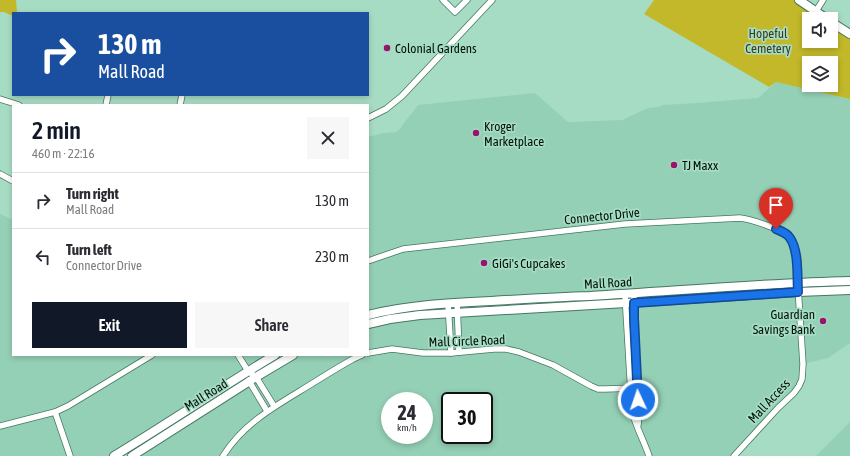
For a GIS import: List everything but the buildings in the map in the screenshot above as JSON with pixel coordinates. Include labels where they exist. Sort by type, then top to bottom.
[{"type":"main road","points":[[799,0],[816,11]]},
{"type":"main road","points":[[838,26],[850,34]]},
{"type":"main road","name":"Mall Road","points":[[369,315],[414,306],[457,302],[630,294],[850,281]]},
{"type":"main road","name":"Mall Road","points":[[369,324],[405,316],[457,312],[850,290]]},
{"type":"main road","name":"Mall Road","points":[[114,456],[273,356]]},
{"type":"main road","name":"Mall Road","points":[[132,456],[252,379],[291,356]]},
{"type":"street","points":[[443,0],[455,12],[467,0]]},
{"type":"street","points":[[369,118],[386,109],[402,96],[492,0]]},
{"type":"street","points":[[816,11],[823,0]]},
{"type":"street","points":[[0,99],[16,104]]},
{"type":"street","points":[[0,174],[12,180]]},
{"type":"street","name":"Connector Drive","points":[[369,261],[403,249],[625,224],[740,218],[748,219],[784,232],[790,237],[794,246],[796,257],[798,283]]},
{"type":"street","name":"Mall Access","points":[[734,456],[778,408],[794,393],[801,383],[803,364],[798,283]]},
{"type":"street","points":[[630,294],[630,388],[632,411],[637,428],[645,443],[649,456]]},
{"type":"street","points":[[630,294],[630,303],[634,318],[638,388],[639,413],[637,428]]},
{"type":"street","points":[[457,302],[459,352]]},
{"type":"street","points":[[448,303],[451,353]]},
{"type":"street","name":"Mall Circle Road","points":[[369,353],[392,349],[423,353],[451,353],[506,349],[519,352],[553,365],[598,389],[638,388]]},
{"type":"street","points":[[0,426],[55,412],[78,400],[150,356]]},
{"type":"street","points":[[239,356],[248,371],[267,411]]},
{"type":"street","points":[[222,456],[244,429],[267,411],[360,356]]},
{"type":"street","points":[[252,379],[274,406]]},
{"type":"street","points":[[55,412],[70,456]]},
{"type":"shaded area","points":[[776,82],[802,88],[802,92],[820,92],[850,99],[850,281],[455,302],[369,315],[369,137],[398,131],[418,105],[535,93],[568,122],[622,120],[648,108],[663,105],[758,98]]},
{"type":"shaded area","points":[[0,214],[12,220],[12,356],[273,356],[114,456],[0,456]]},
{"type":"shaded area","points":[[850,290],[850,343],[828,358],[803,364],[801,383],[734,456],[132,456],[291,356],[369,356],[369,324],[390,319]]},
{"type":"shaded area","points":[[850,422],[850,456],[816,456]]},
{"type":"green space","points":[[0,0],[16,0],[17,12],[12,12],[12,16],[0,12]]},
{"type":"green space","name":"Hopeful Cemetery","points":[[654,0],[799,0],[817,12],[802,12],[802,48],[838,48],[838,26],[850,34],[850,99],[820,92],[838,92],[838,56],[802,56],[802,88],[776,82],[769,87],[644,14]]},
{"type":"place","name":"Colonial Gardens","points":[[387,48]]},
{"type":"place","name":"Kroger Marketplace","points":[[476,133]]},
{"type":"place","name":"TJ Maxx","points":[[674,165]]},
{"type":"place","name":"GiGi's Cupcakes","points":[[484,263]]},
{"type":"place","name":"Guardian Savings Bank","points":[[823,321]]},
{"type":"route","points":[[638,400],[634,303],[798,292],[794,246],[790,237],[784,232],[776,229]]}]
